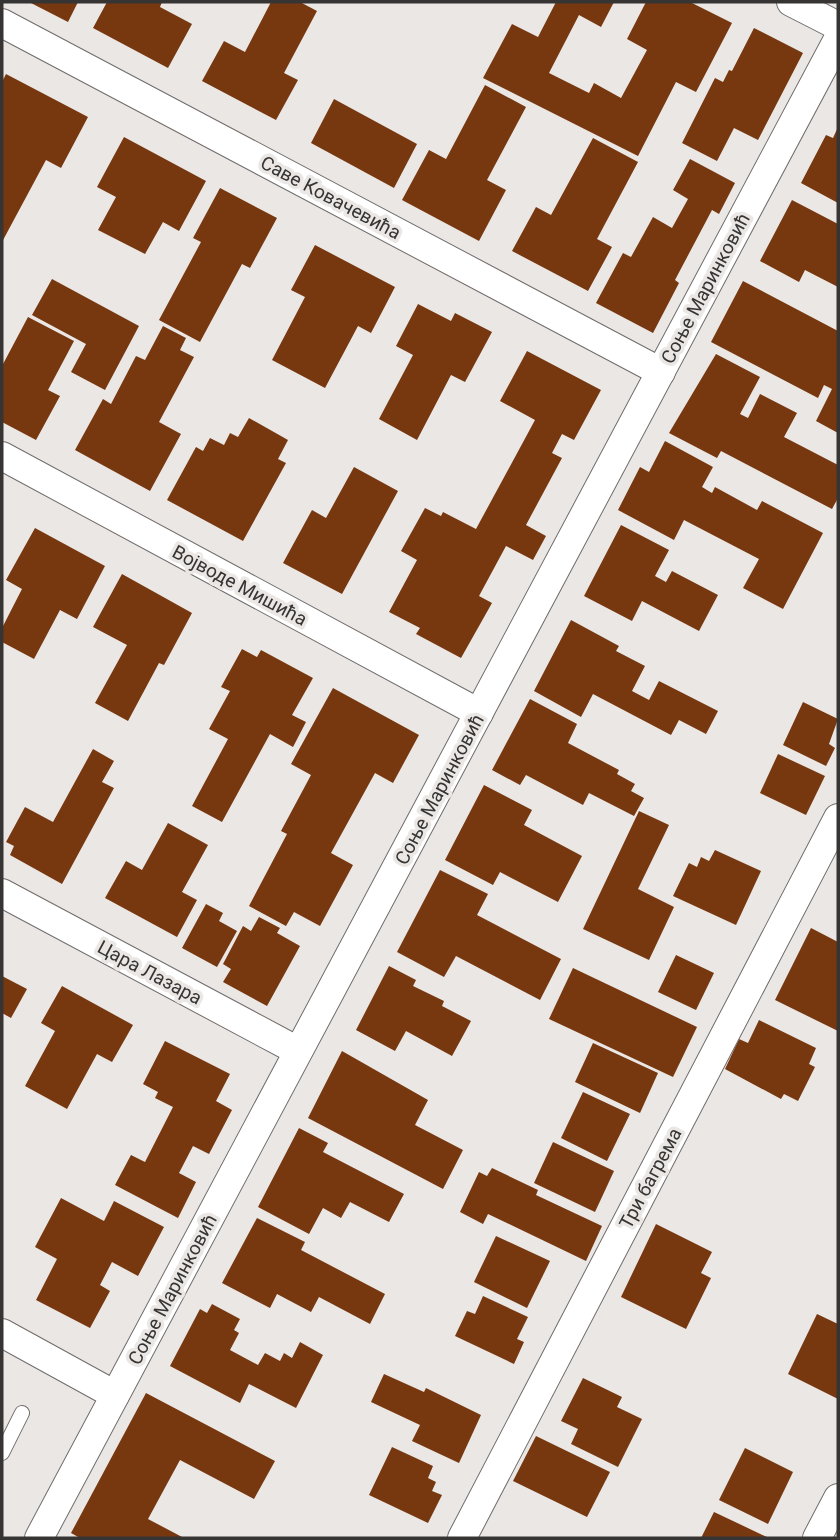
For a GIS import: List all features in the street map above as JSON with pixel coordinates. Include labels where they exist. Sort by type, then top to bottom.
[{"type":"street","points":[[792,2],[838,26]]},
{"type":"street","name":"Саве Ковачевића","points":[[2,23],[661,372]]},
{"type":"street","name":"Соње Маринковић","points":[[39,1538],[838,39]]},
{"type":"street","name":"Војводе Мишића","points":[[2,456],[479,713]]},
{"type":"street","name":"Три багрема","points":[[462,1538],[838,818]]},
{"type":"street","name":"Цара Лазара","points":[[2,892],[298,1051]]},
{"type":"street","points":[[2,1333],[116,1395]]},
{"type":"street","points":[[817,1538],[838,1498]]},
{"type":"lane","points":[[2,1452],[22,1413]]},
{"type":"building","points":[[29,2],[78,2],[68,22]]},
{"type":"building","points":[[107,2],[162,2],[160,7],[192,24],[168,68],[93,28]]},
{"type":"building","points":[[271,2],[300,2],[317,11],[284,73],[298,80],[276,120],[202,81],[224,41],[245,52]]},
{"type":"building","points":[[556,2],[614,2],[601,27],[579,15],[549,73],[589,93],[594,83],[621,98],[647,50],[627,39],[646,2],[690,2],[732,23],[696,92],[676,82],[638,156],[483,78],[512,24],[538,37]]},
{"type":"building","points":[[754,28],[803,53],[758,140],[734,128],[717,161],[682,143],[715,78],[723,82],[729,70],[732,71]]},
{"type":"building","points":[[6,74],[88,117],[61,168],[46,160],[2,242],[2,82]]},
{"type":"building","points":[[485,85],[526,107],[487,180],[506,190],[479,241],[402,200],[429,150],[446,159]]},
{"type":"building","points":[[334,99],[417,144],[394,188],[311,143]]},
{"type":"building","points":[[838,127],[838,203],[801,183],[826,135],[833,138]]},
{"type":"building","points":[[124,137],[206,181],[179,231],[163,222],[145,254],[98,230],[116,197],[97,187]]},
{"type":"building","points":[[593,138],[638,162],[597,239],[612,247],[588,291],[512,251],[536,207],[551,215]]},
{"type":"building","points":[[690,159],[735,183],[719,214],[712,210],[675,280],[679,283],[653,333],[596,303],[623,253],[631,257],[653,217],[672,228],[688,199],[673,190]]},
{"type":"building","points":[[220,188],[277,218],[250,268],[242,264],[200,342],[159,320],[201,242],[193,238]]},
{"type":"building","points":[[792,200],[838,224],[838,287],[805,270],[799,282],[760,261]]},
{"type":"building","points":[[315,245],[395,287],[371,333],[358,326],[325,388],[272,360],[305,297],[291,290]]},
{"type":"building","points":[[52,279],[139,326],[105,390],[71,372],[86,344],[32,315]]},
{"type":"building","points":[[743,281],[838,331],[838,433],[816,421],[832,389],[824,385],[818,398],[711,342]]},
{"type":"building","points":[[418,304],[451,321],[455,313],[492,332],[465,382],[451,375],[417,440],[379,419],[413,355],[396,346]]},
{"type":"building","points":[[28,317],[74,341],[48,390],[60,396],[36,440],[2,422],[2,366]]},
{"type":"building","points":[[163,326],[186,338],[180,350],[194,357],[159,422],[181,434],[150,491],[75,450],[103,399],[111,404],[136,356],[145,360]]},
{"type":"building","points":[[527,351],[601,390],[574,440],[562,434],[552,453],[562,458],[526,525],[546,536],[533,560],[506,546],[479,596],[492,603],[461,658],[416,634],[420,628],[389,612],[417,560],[401,551],[425,508],[441,516],[443,512],[476,529],[535,420],[500,401]]},
{"type":"building","points":[[716,354],[760,377],[740,414],[748,418],[760,394],[797,413],[784,437],[838,465],[838,498],[832,509],[721,451],[717,458],[669,433]]},
{"type":"building","points":[[249,418],[288,440],[278,459],[286,463],[243,541],[167,500],[196,447],[203,451],[210,438],[224,445],[230,433],[238,437]]},
{"type":"building","points":[[665,441],[713,467],[702,487],[712,493],[715,487],[757,510],[762,501],[823,533],[783,609],[743,588],[759,559],[684,520],[674,540],[618,510],[640,467],[649,472]]},
{"type":"building","points":[[354,467],[398,491],[342,594],[283,563],[312,510],[326,518]]},
{"type":"building","points":[[621,525],[669,550],[655,576],[666,582],[672,571],[718,595],[699,631],[642,601],[632,621],[584,596]]},
{"type":"building","points":[[35,528],[105,566],[77,619],[60,610],[34,659],[2,642],[2,628],[22,589],[6,580]]},
{"type":"building","points":[[122,574],[192,613],[164,665],[159,663],[128,721],[95,703],[127,645],[93,627]]},
{"type":"building","points":[[571,620],[619,646],[616,651],[645,666],[632,691],[649,700],[659,681],[718,711],[706,734],[679,720],[671,735],[593,694],[581,717],[534,691]]},
{"type":"building","points":[[242,649],[257,657],[261,650],[313,678],[292,715],[306,722],[293,747],[270,734],[222,822],[192,806],[228,739],[209,729],[230,691],[221,687]]},
{"type":"building","points":[[333,688],[419,735],[393,783],[375,773],[331,853],[353,865],[320,926],[294,912],[286,926],[249,906],[287,834],[281,831],[311,775],[291,764]]},
{"type":"building","points":[[530,699],[577,724],[568,743],[619,770],[617,774],[635,784],[631,791],[644,798],[634,816],[589,793],[583,805],[526,775],[520,785],[492,770]]},
{"type":"building","points":[[803,702],[838,719],[829,744],[835,748],[826,766],[783,745]]},
{"type":"building","points":[[93,749],[114,761],[102,782],[114,788],[62,884],[10,855],[14,846],[6,842],[25,807],[53,822]]},
{"type":"building","points":[[778,754],[825,776],[806,815],[760,793]]},
{"type":"building","points":[[484,785],[532,810],[524,825],[582,856],[558,902],[500,872],[493,885],[445,860]]},
{"type":"building","points":[[639,811],[669,825],[638,889],[674,907],[649,960],[583,929]]},
{"type":"building","points":[[168,823],[208,845],[182,892],[197,900],[177,937],[105,898],[126,861],[142,870]]},
{"type":"building","points":[[715,850],[761,871],[736,925],[673,896],[689,863],[697,867],[701,857],[709,861]]},
{"type":"building","points":[[440,870],[488,894],[477,915],[561,959],[540,1000],[456,956],[444,977],[397,952]]},
{"type":"building","points":[[206,904],[223,913],[219,921],[237,931],[217,967],[182,948]]},
{"type":"building","points":[[259,917],[280,928],[277,933],[300,946],[267,1006],[223,982],[231,969],[223,964],[243,926],[251,931]]},
{"type":"building","points":[[811,928],[838,942],[838,1031],[775,1000]]},
{"type":"building","points":[[676,955],[714,973],[696,1010],[658,992]]},
{"type":"building","points":[[389,966],[416,980],[413,986],[444,1001],[442,1006],[471,1021],[452,1056],[406,1031],[395,1051],[356,1030]]},
{"type":"building","points":[[573,968],[697,1027],[673,1077],[549,1019]]},
{"type":"building","points":[[2,976],[27,989],[11,1018],[2,1013]]},
{"type":"building","points":[[62,986],[133,1025],[112,1062],[97,1054],[67,1109],[25,1086],[55,1031],[41,1023]]},
{"type":"building","points":[[759,1020],[816,1048],[809,1064],[815,1067],[798,1101],[784,1094],[781,1099],[725,1069],[739,1039],[748,1043]]},
{"type":"building","points":[[165,1041],[230,1074],[216,1101],[232,1110],[209,1154],[193,1146],[179,1173],[196,1182],[178,1218],[115,1185],[131,1155],[145,1162],[173,1107],[155,1098],[158,1092],[143,1084]]},
{"type":"building","points":[[593,1043],[658,1073],[640,1113],[575,1082]]},
{"type":"building","points":[[342,1051],[428,1100],[415,1125],[463,1150],[443,1189],[308,1118]]},
{"type":"building","points":[[583,1092],[630,1114],[607,1161],[561,1138]]},
{"type":"building","points":[[299,1128],[328,1143],[323,1152],[404,1194],[389,1222],[350,1202],[341,1218],[323,1208],[309,1234],[258,1207]]},
{"type":"building","points":[[553,1142],[614,1171],[595,1212],[534,1183]]},
{"type":"building","points":[[492,1168],[538,1190],[536,1195],[602,1226],[586,1261],[488,1214],[483,1224],[460,1212],[479,1172],[487,1176]]},
{"type":"building","points":[[61,1198],[104,1221],[114,1201],[164,1227],[138,1276],[112,1262],[100,1285],[110,1291],[90,1328],[36,1300],[57,1259],[35,1247]]},
{"type":"building","points":[[257,1218],[305,1242],[301,1250],[385,1294],[370,1324],[319,1297],[311,1312],[277,1294],[270,1308],[222,1283]]},
{"type":"building","points":[[656,1224],[712,1252],[701,1273],[711,1278],[686,1329],[621,1297]]},
{"type":"building","points":[[496,1236],[550,1261],[527,1308],[474,1282]]},
{"type":"building","points":[[483,1296],[528,1317],[517,1339],[524,1342],[514,1364],[455,1336],[467,1311],[475,1314]]},
{"type":"building","points":[[212,1304],[240,1319],[234,1330],[239,1333],[230,1350],[258,1365],[265,1353],[280,1361],[284,1353],[292,1358],[300,1342],[323,1355],[296,1408],[249,1384],[240,1403],[170,1366],[200,1309],[207,1313]]},
{"type":"building","points":[[817,1314],[838,1324],[838,1399],[788,1374]]},
{"type":"building","points":[[384,1374],[424,1392],[426,1388],[481,1415],[459,1463],[412,1441],[420,1425],[371,1402]]},
{"type":"building","points":[[583,1378],[622,1397],[617,1407],[642,1419],[618,1467],[571,1444],[578,1429],[561,1421]]},
{"type":"building","points":[[146,1393],[275,1461],[254,1499],[180,1460],[148,1519],[184,1538],[80,1538],[71,1533]]},
{"type":"building","points":[[536,1436],[610,1472],[587,1517],[513,1481]]},
{"type":"building","points":[[392,1447],[433,1466],[428,1478],[436,1482],[432,1491],[442,1495],[428,1523],[369,1495]]},
{"type":"building","points":[[745,1448],[793,1472],[768,1524],[719,1500]]},
{"type":"building","points":[[714,1512],[769,1538],[701,1538]]}]
